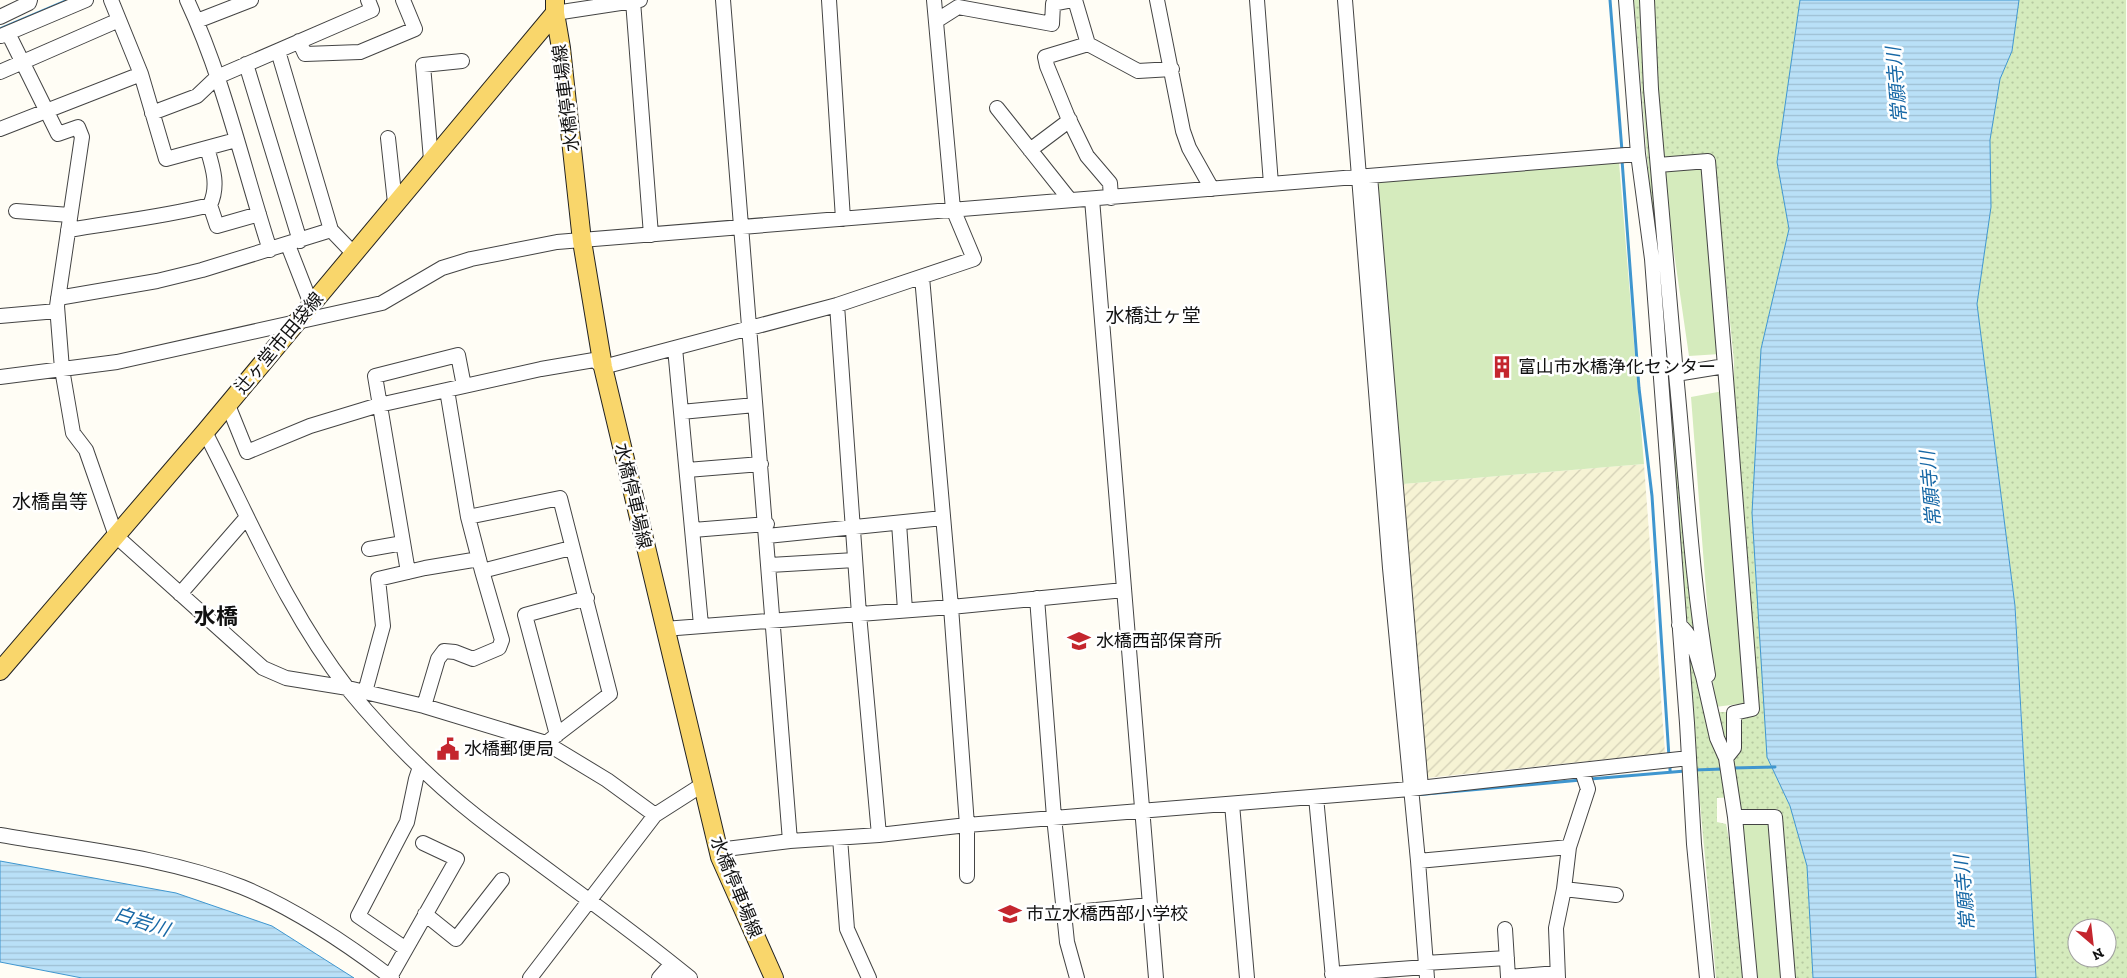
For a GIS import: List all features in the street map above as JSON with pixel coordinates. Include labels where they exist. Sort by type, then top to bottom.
[{"type":"main road","name":"辻ヶ堂市田袋線","points":[[0,671],[228,405],[354,254],[555,6]]},
{"type":"main road","name":"水橋停車場線","points":[[555,6],[582,240],[603,367],[718,850],[772,977]]},
{"type":"street","points":[[0,17],[29,3],[30,0]]},
{"type":"street","points":[[86,0],[4,34],[22,62],[58,134],[78,127],[82,137],[58,304],[62,369],[73,434],[86,450],[116,536],[263,668],[286,678],[348,688],[551,739],[655,815]]},
{"type":"street","points":[[111,0],[141,74],[166,159],[236,140]]},
{"type":"street","points":[[187,0],[197,21],[217,77],[270,250]]},
{"type":"street","points":[[197,21],[251,0]]},
{"type":"street","points":[[152,113],[197,96],[217,77],[372,10],[368,0]]},
{"type":"street","points":[[299,42],[305,54],[360,52],[415,29],[403,0]]},
{"type":"street","points":[[555,6],[636,0],[651,235]]},
{"type":"street","points":[[723,0],[739,228],[770,565],[790,841]]},
{"type":"street","points":[[828,0],[844,219]]},
{"type":"street","points":[[228,405],[248,452],[310,426],[380,405],[541,369],[594,360],[603,367],[837,305],[974,259],[953,209],[934,0]]},
{"type":"street","points":[[936,21],[958,7],[1052,24],[1053,4],[1074,0],[1088,44],[1138,71],[1172,70]]},
{"type":"street","points":[[1157,0],[1183,130],[1189,148],[1212,189]]},
{"type":"street","points":[[1257,0],[1271,184]]},
{"type":"street","points":[[1345,0],[1365,176],[1390,568],[1416,788],[1418,861],[1426,969]]},
{"type":"street","points":[[1626,0],[1638,154],[1652,259],[1694,844],[1707,978]]},
{"type":"street","points":[[1647,0],[1658,165],[1687,477],[1697,611],[1708,675],[1703,676]]},
{"type":"street","points":[[0,72],[119,20]]},
{"type":"street","points":[[1088,44],[1045,57],[1047,66],[1087,156],[1110,183],[1111,198]]},
{"type":"street","points":[[278,51],[331,230],[354,254]]},
{"type":"street","points":[[431,160],[423,65],[462,61]]},
{"type":"street","points":[[246,64],[311,304]]},
{"type":"street","points":[[0,128],[141,74]]},
{"type":"street","points":[[997,108],[1070,200]]},
{"type":"street","points":[[1030,150],[1070,120]]},
{"type":"street","points":[[388,138],[395,203]]},
{"type":"street","points":[[207,148],[215,176],[214,197],[210,206],[217,226],[258,214]]},
{"type":"street","points":[[0,377],[117,362],[382,303],[442,268],[471,259],[557,242],[1638,154]]},
{"type":"street","points":[[1658,165],[1708,161],[1752,709],[1734,713],[1734,748],[1726,758]]},
{"type":"street","points":[[1092,199],[1156,978]]},
{"type":"street","points":[[68,230],[136,218],[173,214],[210,206]]},
{"type":"street","points":[[16,211],[70,215]]},
{"type":"street","points":[[0,316],[157,281],[294,243],[331,230]]},
{"type":"street","points":[[922,277],[951,606],[967,825],[967,876]]},
{"type":"street","points":[[837,305],[852,529],[879,835]]},
{"type":"street","points":[[675,348],[701,625]]},
{"type":"street","points":[[408,572],[375,376],[458,355],[464,386]]},
{"type":"street","points":[[1676,374],[1725,366]]},
{"type":"street","points":[[424,706],[438,659],[444,652],[455,652],[472,659],[499,648],[502,640],[468,517],[447,390]]},
{"type":"street","points":[[681,412],[755,405]]},
{"type":"street","points":[[205,432],[288,599],[310,635],[348,688],[393,740],[475,816],[590,900],[668,972],[690,978]]},
{"type":"street","points":[[687,470],[761,464]]},
{"type":"street","points":[[468,517],[560,498],[571,548],[587,598],[610,694],[551,739]]},
{"type":"street","points":[[180,594],[247,517]]},
{"type":"street","points":[[693,530],[852,529],[943,518]]},
{"type":"street","points":[[899,523],[905,610]]},
{"type":"street","points":[[369,549],[403,543]]},
{"type":"street","points":[[365,692],[383,626],[378,579],[408,572],[480,565],[571,548]]},
{"type":"street","points":[[770,565],[855,560]]},
{"type":"street","points":[[664,629],[859,614],[1124,590]]},
{"type":"street","points":[[551,739],[525,615],[587,598]]},
{"type":"street","points":[[1037,598],[1054,818],[1067,942],[1077,978]]},
{"type":"street","points":[[1679,625],[1686,630],[1691,639],[1703,676],[1717,738],[1726,758],[1734,817],[1750,978]]},
{"type":"street","points":[[718,850],[790,841],[879,835],[967,825],[1416,788],[1689,758]]},
{"type":"street","points":[[406,949],[358,916],[407,822],[420,767]]},
{"type":"street","points":[[1505,929],[1508,977],[1557,976],[1556,928],[1564,889],[1569,847],[1588,789],[1582,771]]},
{"type":"street","points":[[530,978],[655,815],[702,785]]},
{"type":"street","points":[[1316,797],[1333,976],[1426,969],[1507,958]]},
{"type":"street","points":[[1232,804],[1247,978]]},
{"type":"street","points":[[1734,817],[1775,816],[1788,978]]},
{"type":"street","points":[[0,836],[165,865],[197,872],[242,887],[316,925],[391,977],[457,859],[423,843]]},
{"type":"street","points":[[840,838],[847,929],[869,978]]},
{"type":"street","points":[[1418,861],[1569,847]]},
{"type":"street","points":[[425,914],[456,939],[502,880]]},
{"type":"street","points":[[1564,889],[1616,895]]},
{"type":"street","points":[[1064,913],[1150,905]]},
{"type":"shaded area","points":[[1644,464],[1665,753],[1427,778],[1403,484]]},
{"type":"green space","points":[[1634,0],[1641,0],[1701,659],[1685,614]]},
{"type":"green space","points":[[1651,0],[1800,0],[1777,162],[1789,229],[1761,349],[1767,757],[1790,806],[1807,866],[1813,978],[1793,978],[1778,809],[1738,811],[1736,797],[1717,798],[1717,822],[1726,824],[1737,881],[1747,978],[1716,978],[1685,639],[1696,669],[1703,712],[1755,712],[1733,411],[1734,361],[1713,156],[1664,159]]},
{"type":"green space","points":[[2019,0],[2126,0],[2127,978],[2036,978],[2016,613],[1977,304],[1991,207],[1990,140],[2000,79],[2012,51]]},
{"type":"green space","points":[[1619,162],[1644,464],[1403,484],[1378,181]]},
{"type":"green space","points":[[1704,168],[1720,354],[1689,356],[1662,170]]},
{"type":"green space","points":[[1723,391],[1747,703],[1715,707],[1691,397]]},
{"type":"green space","points":[[1772,822],[1785,978],[1754,978],[1741,824]]},
{"type":"water","name":"常願寺川","points":[[1800,0],[2019,0],[2012,51],[2000,79],[1990,140],[1991,207],[1977,304],[2015,606],[2036,978],[1813,978],[1807,866],[1790,806],[1767,757],[1752,513],[1761,349],[1789,229],[1777,162]]},
{"type":"water","name":"白岩川","points":[[0,861],[176,893],[272,926],[354,978],[82,978],[0,962]]},
{"type":"waterway","points":[[0,29],[68,0]]},
{"type":"waterway","points":[[1610,0],[1622,151]]},
{"type":"waterway","points":[[1622,160],[1639,388],[1652,496],[1669,757]]},
{"type":"waterway","points":[[1670,763],[1670,772]]},
{"type":"waterway","points":[[1732,768],[1775,767]]},
{"type":"waterway","points":[[1694,770],[1723,769]]},
{"type":"waterway","points":[[1590,779],[1685,771]]},
{"type":"waterway","points":[[1415,795],[1581,780]]},
{"type":"place","name":"富山市水橋浄化センター","points":[[1502,367]]},
{"type":"place","name":"水橋西部保育所","points":[[1079,641]]},
{"type":"place","name":"水橋郵便局","points":[[448,749]]},
{"type":"place","name":"市立水橋西部小学校","points":[[1010,914]]},
{"type":"district","name":"水橋辻ヶ堂","points":[[1153,315]]},
{"type":"district","name":"水橋畠等","points":[[50,501]]},
{"type":"district","name":"水橋","points":[[216,616]]}]
